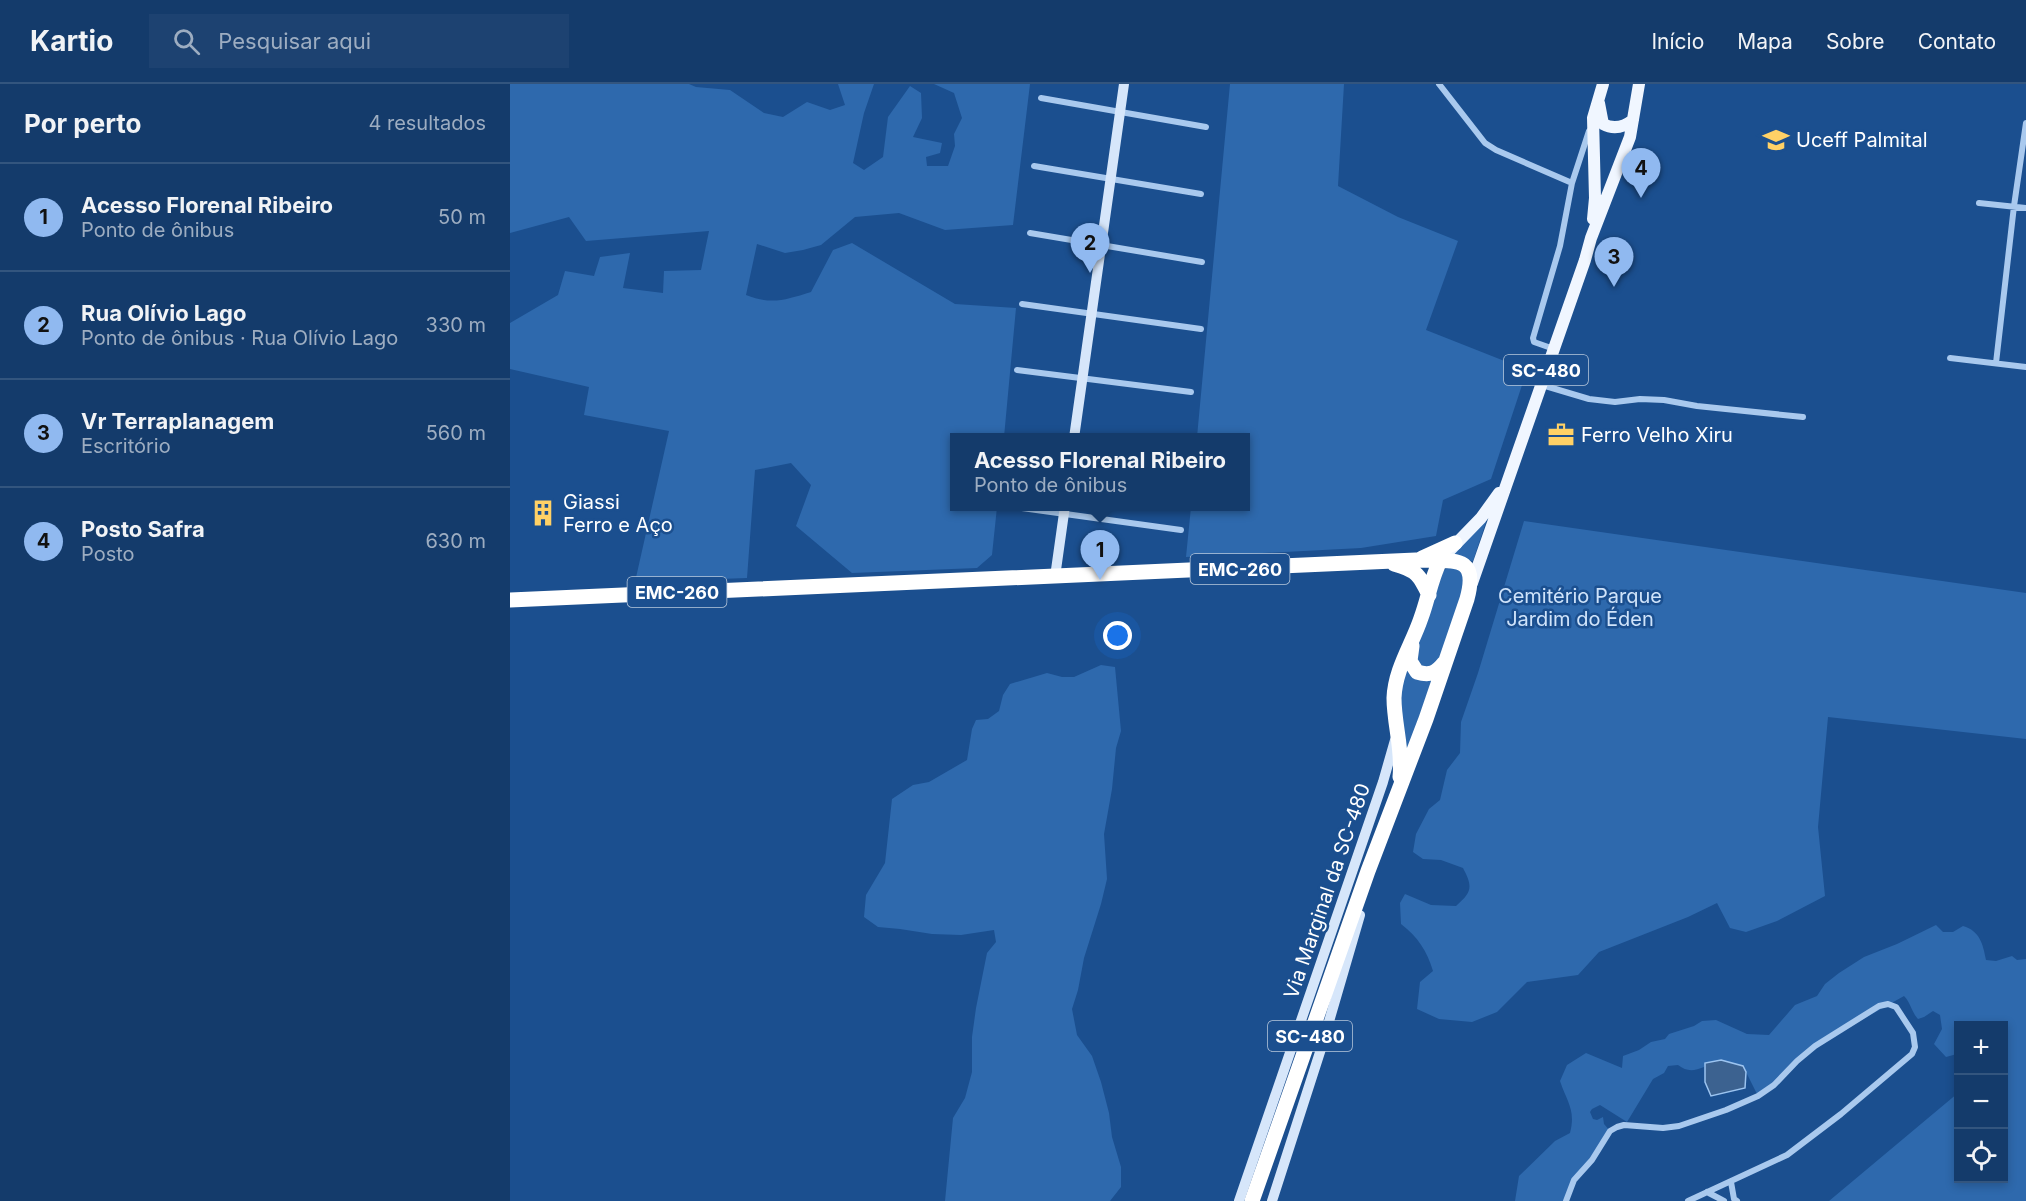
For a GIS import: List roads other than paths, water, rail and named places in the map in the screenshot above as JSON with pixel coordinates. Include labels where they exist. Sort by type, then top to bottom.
[{"type":"highway","points":[[1416,560],[1455,543]]},
{"type":"highway","name":"EMC-260","points":[[510,600],[1416,560],[1464,564],[1468,568],[1472,583]]},
{"type":"highway","name":"SC-480","points":[[1399,791],[1401,764],[1394,696],[1396,681],[1413,641],[1440,561]]},
{"type":"highway","name":"EMC-260","points":[[1386,562],[1417,573],[1429,596]]},
{"type":"highway","name":"SC-480","points":[[1252,1201],[1472,583]]},
{"type":"highway","points":[[1413,641],[1410,661],[1417,672],[1431,674],[1444,663]]},
{"type":"main road","points":[[1075,433],[1124,84]]},
{"type":"main road","points":[[1591,238],[1595,198],[1593,118],[1603,84]]},
{"type":"main road","name":"SC-480","points":[[1472,583],[1591,238],[1623,155],[1633,120],[1639,84]]},
{"type":"main road","points":[[1599,99],[1603,124],[1617,128],[1633,120]]},
{"type":"main road","name":"SC-480","points":[[1440,561],[1481,518],[1509,480]]},
{"type":"main road","points":[[1055,576],[1064,511]]},
{"type":"main road","name":"Via Marginal da SC-480","points":[[1239,1201],[1383,782],[1395,741],[1396,727]]},
{"type":"main road","points":[[1272,1201],[1321,1049],[1359,917],[1368,871]]},
{"type":"street","points":[[1439,84],[1485,143],[1572,183]]},
{"type":"street","points":[[1041,98],[1206,127]]},
{"type":"street","points":[[1554,349],[1534,342],[1533,338],[1560,246],[1572,183],[1593,118]]},
{"type":"street","points":[[1996,363],[2026,123]]},
{"type":"street","points":[[1034,166],[1201,194]]},
{"type":"street","points":[[1979,203],[2026,208]]},
{"type":"street","points":[[1030,233],[1202,262]]},
{"type":"street","points":[[1022,304],[1201,329]]},
{"type":"street","points":[[1950,358],[2026,367]]},
{"type":"street","points":[[1017,370],[1191,392]]},
{"type":"street","points":[[1541,385],[1589,399],[1615,402],[1640,399],[1664,400],[1697,406],[1803,417]]},
{"type":"street","points":[[1070,511],[1181,530]]},
{"type":"street","points":[[1566,1201],[1574,1180],[1592,1160],[1610,1131],[1624,1125],[1663,1128],[1726,1110],[1758,1096],[1774,1085],[1797,1060],[1815,1046],[1879,1006],[1888,1004],[1896,1007],[1913,1033],[1915,1047],[1912,1054],[1841,1114],[1787,1155],[1688,1201]]},
{"type":"street","points":[[1731,1182],[1734,1199],[1737,1201]]},
{"type":"street","points":[[1707,1192],[1724,1201]]},
{"type":"place","name":"Uceff Palmital","points":[[1776,140]]},
{"type":"place","name":"Posto Safra","points":[[1641,198]]},
{"type":"place","name":"Rua Olívio Lago","points":[[1090,273]]},
{"type":"place","name":"Vr Terraplanagem","points":[[1614,287]]},
{"type":"place","name":"Ferro Velho Xiru","points":[[1561,435]]},
{"type":"place","name":"Giassi Ferro e Aço","points":[[543,513]]},
{"type":"place","name":"Acesso Florenal Ribeiro","points":[[1100,580]]},
{"type":"park label","name":"Cemitério Parque Jardim do Éden","points":[[1580,608]]}]
